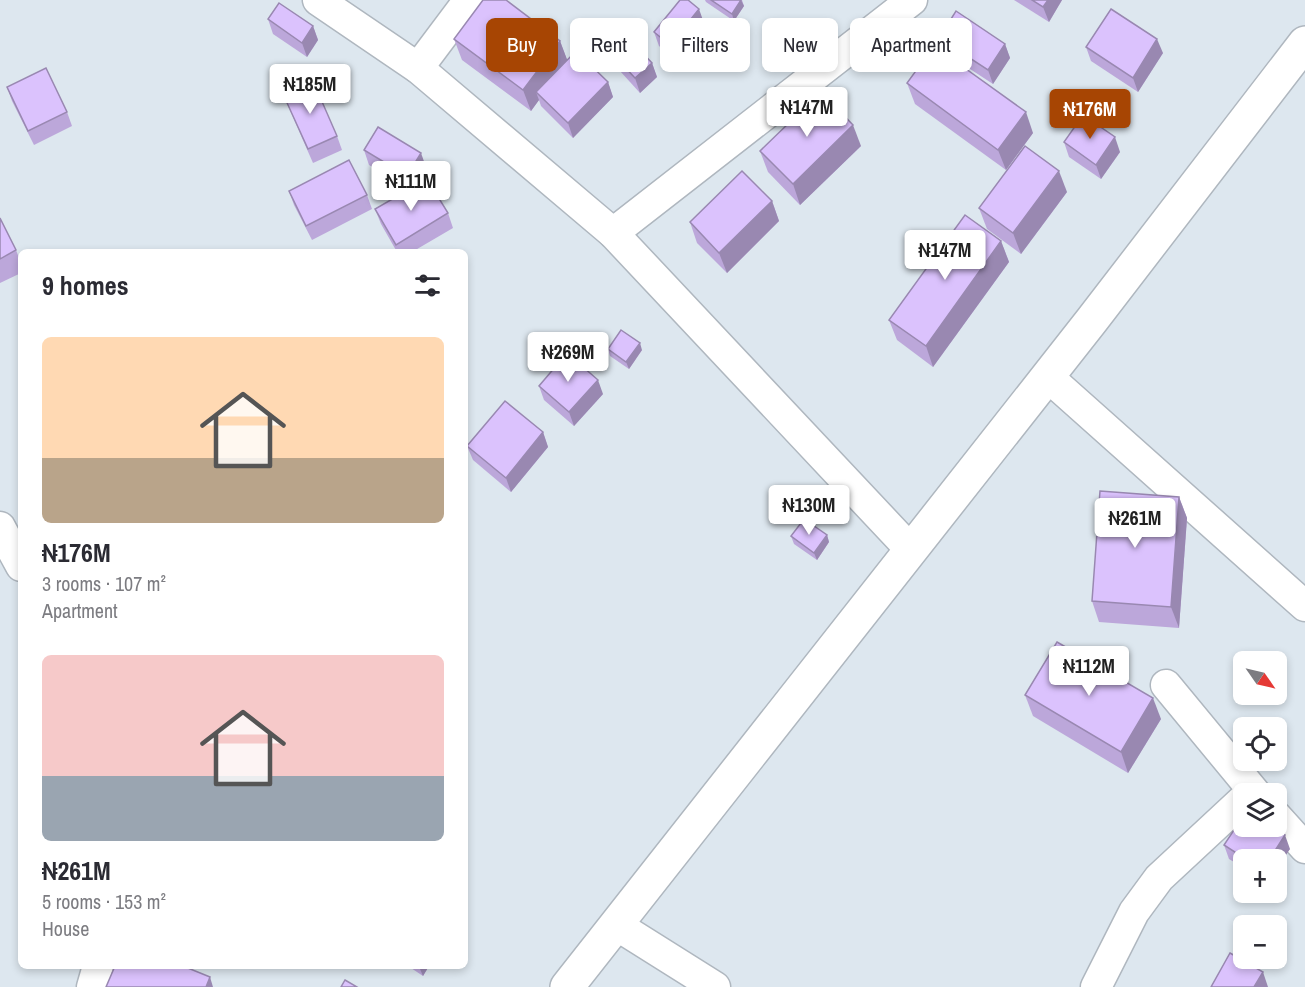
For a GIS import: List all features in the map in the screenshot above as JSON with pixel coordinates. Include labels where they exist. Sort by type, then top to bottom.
[{"type":"main road","points":[[567,987],[618,926],[1305,43]]},
{"type":"street","points":[[318,0],[418,68],[613,233],[910,549]]},
{"type":"street","points":[[418,68],[469,0]]},
{"type":"street","points":[[613,233],[912,0]]},
{"type":"street","points":[[1047,376],[1305,606]]},
{"type":"street","points":[[0,527],[18,560]]},
{"type":"street","points":[[1166,685],[1242,783]]},
{"type":"street","points":[[1096,987],[1134,912],[1159,878],[1233,810]]},
{"type":"street","points":[[1287,828],[1305,848]]},
{"type":"street","points":[[618,926],[715,987]]},
{"type":"street","points":[[92,987],[97,969]]},
{"type":"building","points":[[483,0],[506,0],[530,18],[486,18],[486,63],[454,39]]},
{"type":"building","points":[[680,0],[688,0],[699,9],[692,18],[665,18]]},
{"type":"building","points":[[711,0],[741,0],[732,14]]},
{"type":"building","points":[[1032,0],[1048,0],[1043,7]]},
{"type":"building","points":[[279,3],[313,26],[302,43],[268,19]]},
{"type":"building","points":[[1111,9],[1157,39],[1133,78],[1086,47]]},
{"type":"building","points":[[956,11],[966,18],[952,18]]},
{"type":"building","points":[[972,22],[1005,44],[988,70],[972,60]]},
{"type":"building","points":[[660,25],[660,37],[654,32]]},
{"type":"building","points":[[570,57],[570,72],[598,72],[608,82],[568,123],[536,92]]},
{"type":"building","points":[[46,68],[67,112],[28,131],[7,87]]},
{"type":"building","points":[[499,72],[537,72],[523,90]]},
{"type":"building","points":[[629,72],[642,72],[635,78]]},
{"type":"building","points":[[915,72],[970,72],[1026,112],[998,150],[907,83]]},
{"type":"building","points":[[313,81],[337,136],[308,149],[283,94]]},
{"type":"building","points":[[821,92],[853,125],[793,184],[760,151]]},
{"type":"building","points":[[1083,115],[1115,137],[1096,165],[1064,142]]},
{"type":"building","points":[[378,127],[421,153],[407,176],[364,150]]},
{"type":"building","points":[[1025,146],[1059,171],[1013,233],[979,208]]},
{"type":"building","points":[[349,160],[367,195],[306,226],[289,191]]},
{"type":"building","points":[[742,171],[772,201],[719,253],[690,222]]},
{"type":"building","points":[[427,179],[448,213],[396,245],[375,209]]},
{"type":"building","points":[[965,215],[1001,241],[926,346],[889,320]]},
{"type":"building","points":[[0,218],[16,250],[0,259]]},
{"type":"building","points":[[621,330],[640,343],[626,362],[608,349]]},
{"type":"building","points":[[567,353],[598,380],[569,412],[539,386]]},
{"type":"building","points":[[505,401],[543,432],[506,478],[468,445]]},
{"type":"building","points":[[1100,491],[1179,497],[1171,607],[1092,601]]},
{"type":"building","points":[[804,519],[827,535],[814,553],[791,536]]},
{"type":"building","points":[[1057,642],[1153,698],[1121,752],[1025,695]]},
{"type":"building","points":[[1233,832],[1233,837],[1284,837],[1276,849],[1233,849],[1233,851],[1224,845]]},
{"type":"building","points":[[1230,953],[1233,955],[1233,969],[1258,969],[1263,972],[1254,987],[1211,987]]},
{"type":"building","points":[[114,969],[190,969],[210,977],[206,987],[106,987]]},
{"type":"building","points":[[345,980],[357,987],[341,987]]}]
